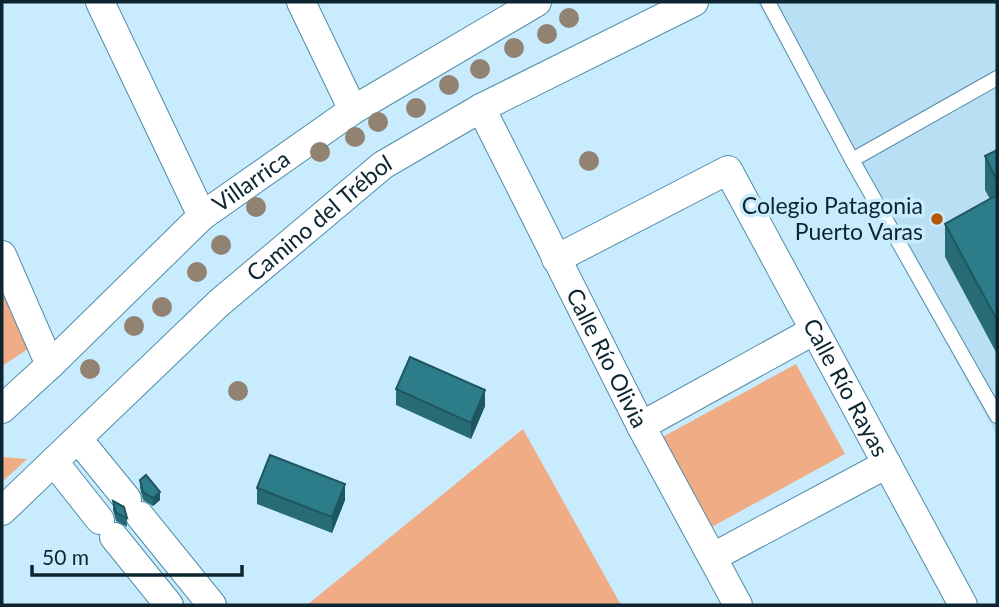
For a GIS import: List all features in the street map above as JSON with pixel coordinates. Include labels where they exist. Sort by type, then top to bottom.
[{"type":"street","points":[[100,2],[202,216]]},
{"type":"street","points":[[301,2],[353,110]]},
{"type":"street","name":"Villarrica","points":[[2,409],[202,216],[353,110],[504,10],[537,2]]},
{"type":"street","name":"Camino del Trébol","points":[[2,511],[219,303],[383,165],[481,108],[694,2]]},
{"type":"street","name":"Calle Río Olivia","points":[[481,108],[641,426],[738,605]]},
{"type":"street","name":"Calle Río Rayas","points":[[556,259],[728,170],[962,605]]},
{"type":"street","points":[[2,255],[50,365]]},
{"type":"street","points":[[641,426],[813,331]]},
{"type":"street","points":[[78,439],[212,605]]},
{"type":"street","points":[[54,462],[169,605]]},
{"type":"street","points":[[713,557],[887,464]]},
{"type":"lane","points":[[768,2],[852,160],[997,415]]},
{"type":"lane","points":[[852,160],[997,78]]},
{"type":"shaded area","name":"Colegio Patagonia Puerto Varas","points":[[757,2],[997,2],[997,436]]},
{"type":"shaded area","points":[[2,290],[28,349],[2,366]]},
{"type":"shaded area","points":[[796,364],[845,454],[708,529],[659,439]]},
{"type":"shaded area","points":[[523,429],[621,605],[307,605]]},
{"type":"shaded area","points":[[2,457],[27,459],[2,482]]},
{"type":"building","points":[[997,150],[997,181],[985,156]]},
{"type":"building","points":[[997,195],[997,320],[945,224]]},
{"type":"building","points":[[410,357],[485,390],[471,423],[396,389]]},
{"type":"building","points":[[270,455],[345,484],[332,517],[257,488]]},
{"type":"building","points":[[146,475],[160,492],[153,498],[143,492],[140,480]]},
{"type":"building","points":[[113,501],[124,507],[127,518],[116,513]]},
{"type":"place","name":"Colegio Patagonia Puerto Varas","points":[[937,219]]}]
